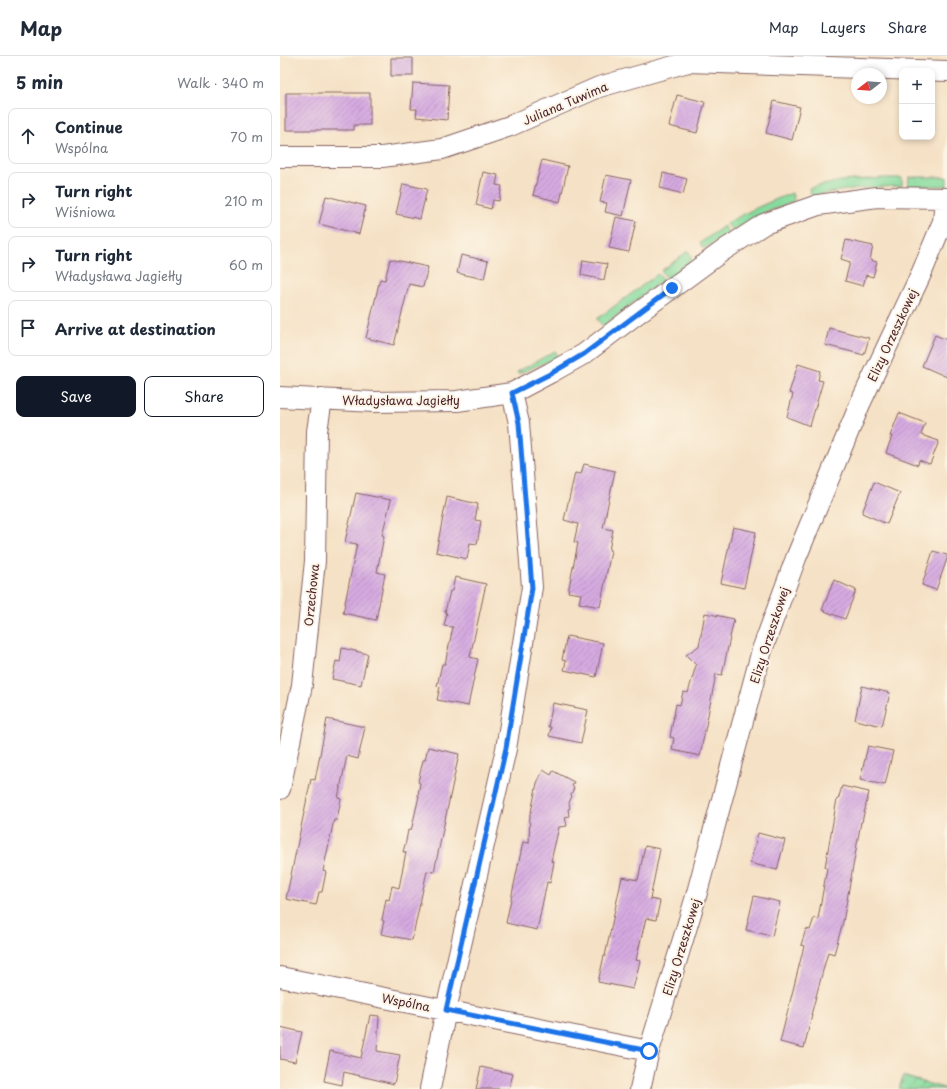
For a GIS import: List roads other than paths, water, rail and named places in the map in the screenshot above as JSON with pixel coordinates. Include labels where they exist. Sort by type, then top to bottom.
[{"type":"street","name":"Juliana Tuwima","points":[[280,157],[382,157],[442,149],[510,126],[599,87],[688,62],[947,71]]},
{"type":"street","name":"Władysława Jagiełły","points":[[280,397],[374,402],[457,401],[512,393],[550,374],[584,354],[724,250],[764,224],[818,205],[877,197],[946,198]]},
{"type":"street","name":"Elizy Orzeszkowej","points":[[640,1089],[649,1051],[695,900],[762,650],[796,558],[857,411],[922,272],[943,222],[946,198]]},
{"type":"street","points":[[430,1089],[446,1010],[506,748],[532,588],[519,423],[512,393]]},
{"type":"street","name":"Orzechowa","points":[[280,789],[302,685],[315,561],[317,431],[322,399]]},
{"type":"street","name":"Wspólna","points":[[280,977],[649,1051]]}]
